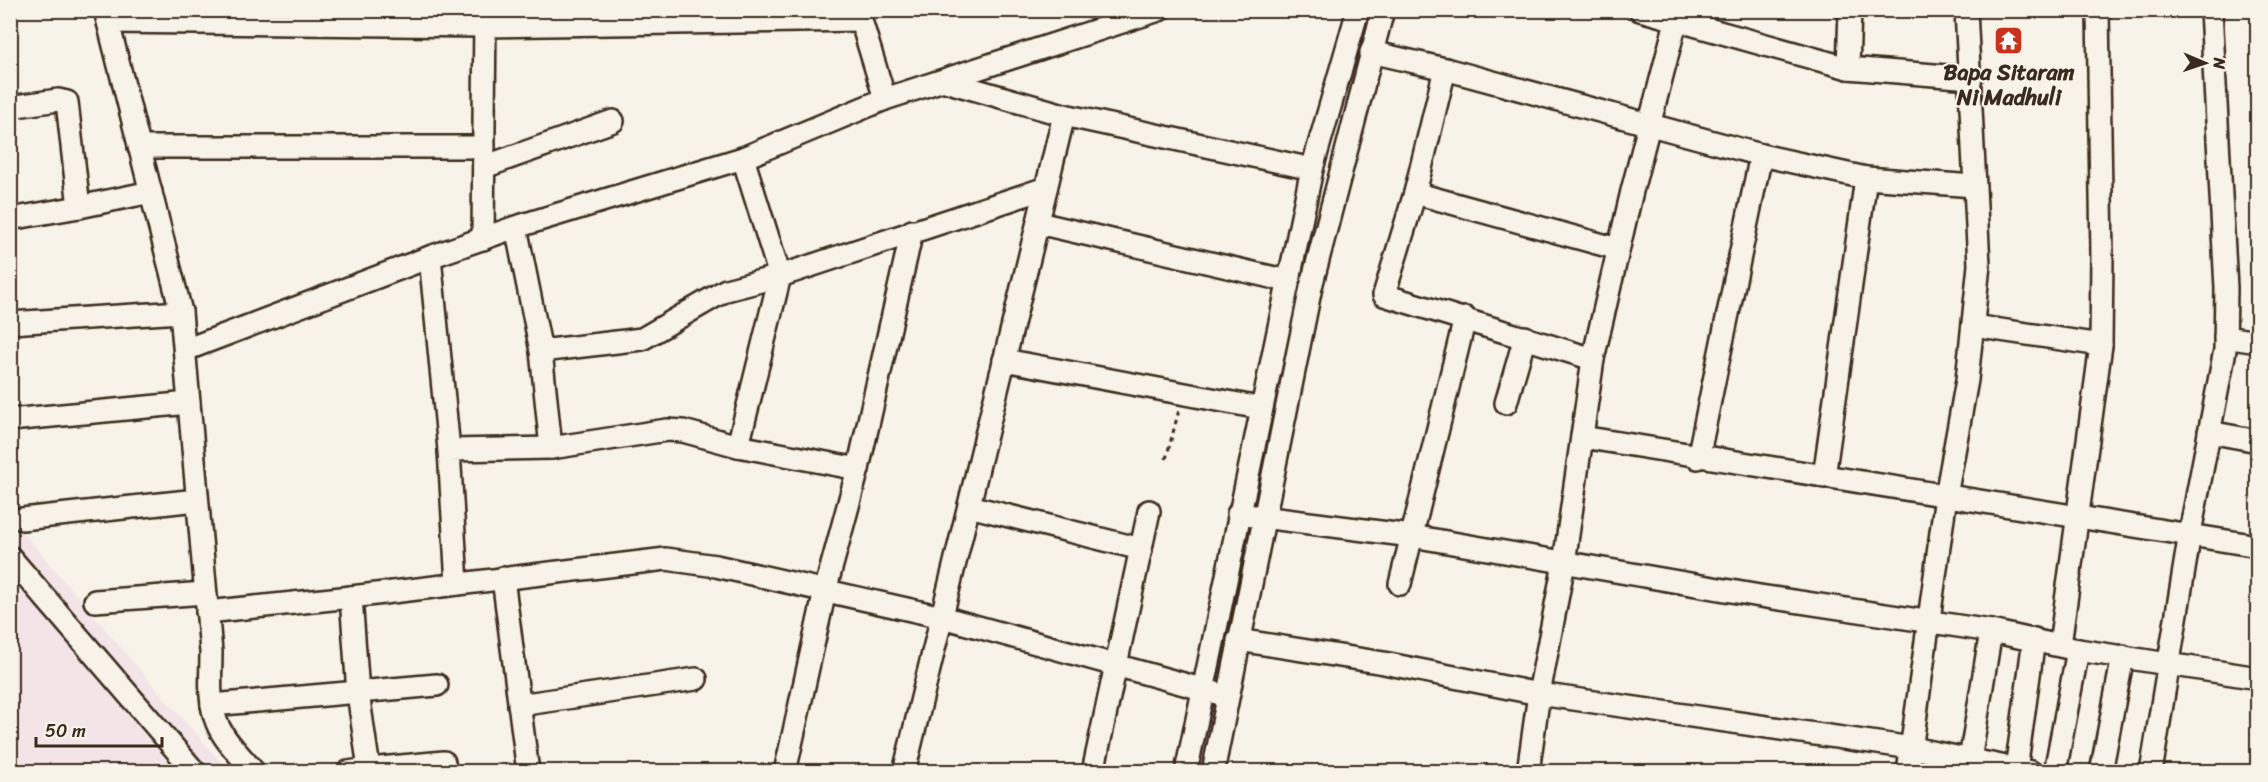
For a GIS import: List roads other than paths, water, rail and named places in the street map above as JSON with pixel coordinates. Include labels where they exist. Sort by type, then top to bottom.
[{"type":"street","points":[[1186,771],[1260,408],[1312,170],[1358,10]]},
{"type":"street","points":[[1218,771],[1227,696],[1311,287],[1383,10]]},
{"type":"street","points":[[1640,10],[1677,16],[1848,68],[1971,78]]},
{"type":"street","points":[[1848,68],[1850,10]]},
{"type":"street","points":[[1908,771],[1946,496],[1974,326],[1979,265],[1966,10]]},
{"type":"street","points":[[2055,771],[2069,647],[2079,519],[2100,345],[2103,256],[2098,10]]},
{"type":"street","points":[[2151,771],[2225,338],[2226,288],[2211,10]]},
{"type":"street","points":[[185,350],[430,257],[516,227],[743,158],[885,99],[1147,13]]},
{"type":"street","points":[[254,771],[224,736],[217,723],[212,705],[206,602],[181,312],[106,16],[485,18],[861,15],[885,99]]},
{"type":"street","points":[[1528,771],[1539,694],[1564,563],[1593,359],[1618,249],[1677,16]]},
{"type":"street","points":[[483,239],[485,18]]},
{"type":"street","points":[[1371,52],[1445,69],[1761,155],[1866,178],[1974,186]]},
{"type":"street","points":[[1445,69],[1415,193],[1384,295],[1593,359]]},
{"type":"street","points":[[945,81],[1064,115],[1312,170]]},
{"type":"street","points":[[10,107],[58,100],[67,102],[79,207]]},
{"type":"street","points":[[904,771],[1064,115]]},
{"type":"street","points":[[139,147],[484,157],[614,121]]},
{"type":"street","points":[[1698,458],[1761,155]]},
{"type":"street","points":[[738,446],[780,276],[743,158]]},
{"type":"street","points":[[1824,477],[1866,178]]},
{"type":"street","points":[[541,351],[642,339],[726,290],[780,276],[1046,188]]},
{"type":"street","points":[[10,219],[151,192]]},
{"type":"street","points":[[1415,193],[1618,249]]},
{"type":"street","points":[[1038,223],[1288,282]]},
{"type":"street","points":[[516,227],[541,351],[551,448]]},
{"type":"street","points":[[785,771],[825,591],[858,469],[912,231]]},
{"type":"street","points":[[430,257],[449,450],[457,584]]},
{"type":"street","points":[[10,323],[181,312]]},
{"type":"street","points":[[1400,584],[1465,318]]},
{"type":"street","points":[[1974,326],[2100,345]]},
{"type":"street","points":[[1506,403],[1525,337]]},
{"type":"street","points":[[2225,338],[2258,342]]},
{"type":"street","points":[[1004,360],[1260,408]]},
{"type":"street","points":[[10,420],[189,403]]},
{"type":"street","points":[[449,450],[551,448],[667,430],[683,431],[738,446],[858,469]]},
{"type":"street","points":[[2209,432],[2258,441]]},
{"type":"street","points":[[1582,437],[1698,458],[2079,519],[2190,533],[2258,546]]},
{"type":"street","points":[[22,519],[197,500]]},
{"type":"street","points":[[969,506],[1141,549]]},
{"type":"street","points":[[1093,771],[1118,666],[1149,511]]},
{"type":"street","points":[[1238,514],[1412,536],[1564,563],[1992,631],[2168,665],[2258,678]]},
{"type":"street","points":[[10,557],[195,771]]},
{"type":"street","points":[[95,601],[206,602],[351,597],[666,559],[716,566],[942,617],[1227,696]]},
{"type":"street","points":[[503,578],[528,771]]},
{"type":"street","points":[[351,597],[358,693],[360,770],[444,762]]},
{"type":"street","points":[[1970,760],[1992,631]]},
{"type":"street","points":[[1238,640],[1384,663],[1539,694],[1912,748],[2024,771],[2034,639]]},
{"type":"street","points":[[2101,771],[2123,656]]},
{"type":"street","points":[[519,705],[696,679]]},
{"type":"street","points":[[212,705],[437,685]]},
{"type":"place","name":"Bapa Sitaram Ni Madhuli","points":[[2009,40]]}]
